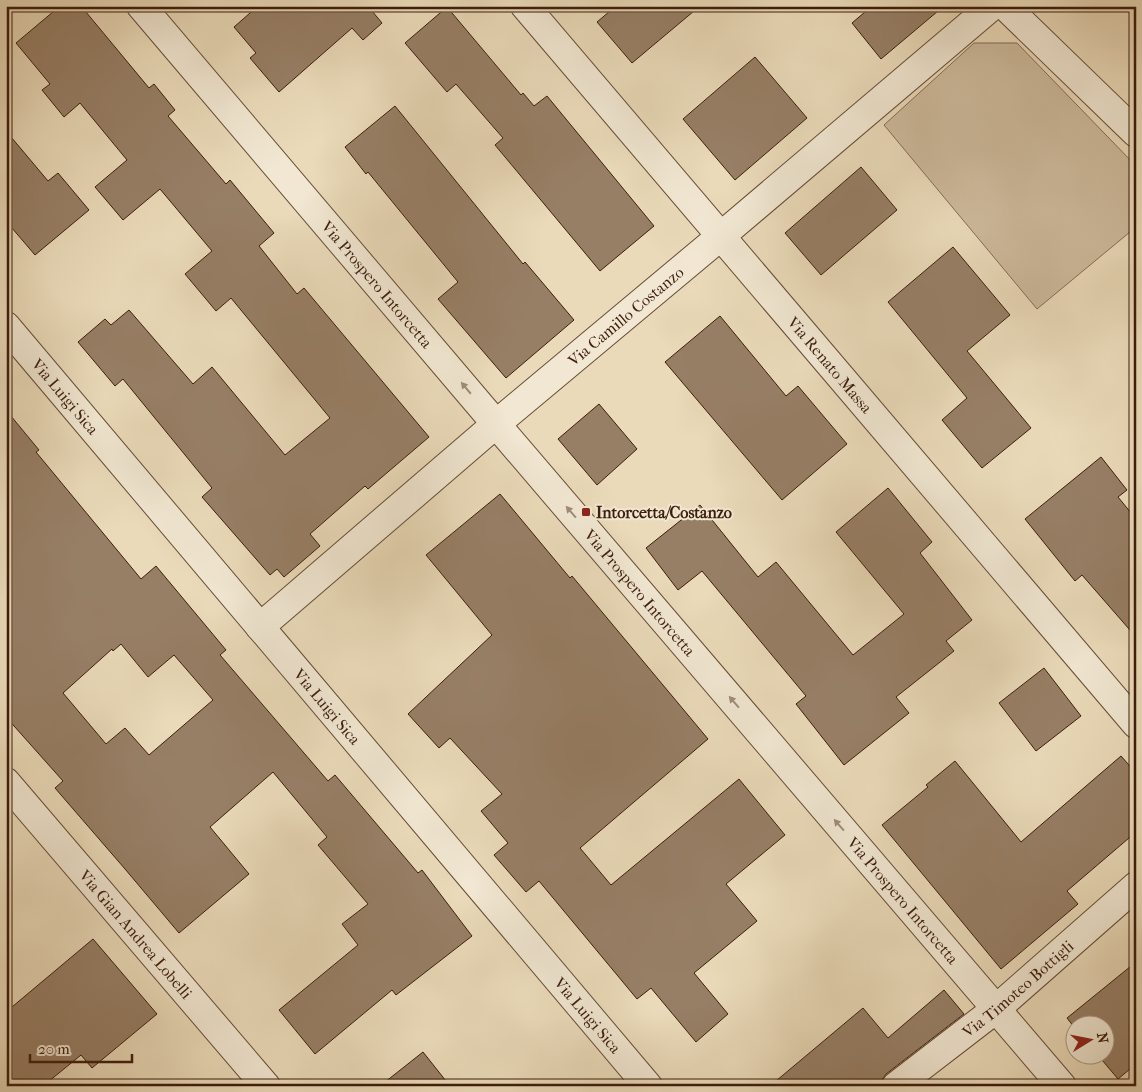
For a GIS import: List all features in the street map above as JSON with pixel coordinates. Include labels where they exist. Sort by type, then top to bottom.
[{"type":"street","name":"Via Prospero Intorcetta","points":[[141,6],[1062,1086]]},
{"type":"street","name":"Via Renato Massa","points":[[525,6],[1136,724]]},
{"type":"street","name":"Via Camillo Costanzo","points":[[260,627],[496,424],[992,6]]},
{"type":"street","points":[[1005,6],[1136,133]]},
{"type":"street","name":"Via Luigi Sica","points":[[6,326],[648,1086]]},
{"type":"street","name":"Via Gian Andrea Lobelli","points":[[6,782],[266,1086]]},
{"type":"street","name":"Via Timoteo Bottigli","points":[[896,1086],[996,1009],[1136,886]]},
{"type":"shaded area","points":[[974,43],[1017,43],[1136,166],[1136,227],[1037,309],[884,125]]},
{"type":"building","points":[[60,6],[81,6],[149,88],[154,84],[175,110],[168,116],[226,184],[230,180],[274,233],[259,246],[297,294],[304,288],[429,437],[368,489],[365,486],[310,534],[320,546],[284,577],[277,569],[270,575],[202,497],[212,488],[123,379],[115,386],[78,342],[105,319],[111,325],[129,310],[193,384],[212,367],[285,455],[330,418],[231,298],[216,311],[185,274],[212,251],[160,189],[123,220],[95,187],[127,160],[80,103],[64,117],[42,90],[50,84],[16,43]]},
{"type":"building","points":[[258,6],[377,6],[372,11],[382,23],[363,40],[352,28],[279,92],[250,58],[256,53],[234,27]]},
{"type":"building","points":[[616,6],[700,6],[632,63],[597,22]]},
{"type":"building","points":[[872,6],[944,6],[881,59],[852,23]]},
{"type":"building","points":[[447,7],[521,95],[523,93],[534,106],[547,96],[654,226],[600,271],[495,145],[503,138],[456,84],[447,92],[405,43]]},
{"type":"building","points":[[755,57],[807,118],[735,180],[683,119]]},
{"type":"building","points":[[395,106],[523,264],[525,262],[574,320],[506,378],[438,299],[458,282],[368,172],[366,174],[345,147]]},
{"type":"building","points":[[6,131],[48,181],[58,173],[89,210],[35,255],[6,221]]},
{"type":"building","points":[[861,167],[897,210],[821,275],[785,233]]},
{"type":"building","points":[[953,247],[1010,315],[967,351],[1031,428],[982,468],[942,420],[967,398],[888,302]]},
{"type":"building","points":[[720,316],[786,396],[798,386],[847,444],[782,500],[665,362]]},
{"type":"building","points":[[599,404],[637,449],[597,485],[558,439]]},
{"type":"building","points":[[6,410],[39,450],[36,452],[141,579],[156,566],[226,650],[220,655],[328,781],[335,775],[418,873],[422,870],[472,936],[396,995],[392,990],[315,1054],[279,1010],[358,945],[342,924],[368,904],[318,845],[327,837],[273,772],[210,827],[249,874],[179,933],[55,788],[63,781],[6,717]],"holes":[[[121,644],[148,677],[174,655],[213,700],[149,755],[125,728],[106,744],[63,693],[112,649],[113,651]]]},
{"type":"building","points":[[1101,457],[1127,490],[1118,497],[1136,519],[1136,637],[1082,575],[1075,581],[1025,519]]},
{"type":"building","points":[[888,488],[932,542],[920,553],[972,620],[946,641],[954,651],[896,697],[909,713],[844,765],[796,704],[806,696],[702,571],[678,590],[646,548],[700,505],[758,577],[776,562],[853,655],[904,614],[836,532]]},
{"type":"building","points":[[500,494],[570,578],[572,576],[708,739],[580,848],[611,885],[739,779],[785,835],[726,884],[757,921],[694,973],[728,1014],[696,1042],[651,988],[637,999],[539,881],[526,892],[494,855],[508,843],[481,811],[502,794],[450,738],[439,748],[408,714],[492,635],[426,555]]},
{"type":"building","points":[[1044,668],[1081,716],[1036,751],[999,703]]},
{"type":"building","points":[[1121,756],[1136,773],[1136,832],[1067,891],[1078,904],[1001,969],[882,825],[928,787],[926,785],[955,761],[1021,842]]},
{"type":"building","points":[[93,939],[157,1014],[92,1068],[81,1055],[43,1086],[6,1086],[6,1012]]},
{"type":"building","points":[[1136,962],[1136,1064],[1118,1079],[1105,1064],[1114,1064],[1114,1014],[1072,1014]]},
{"type":"building","points":[[944,990],[964,1014],[886,1074],[880,1086],[770,1086],[863,1008],[888,1038]]},
{"type":"building","points":[[423,1052],[450,1086],[380,1086]]},
{"type":"place","name":"Intorcetta/Costanzo","points":[[586,512]]}]
